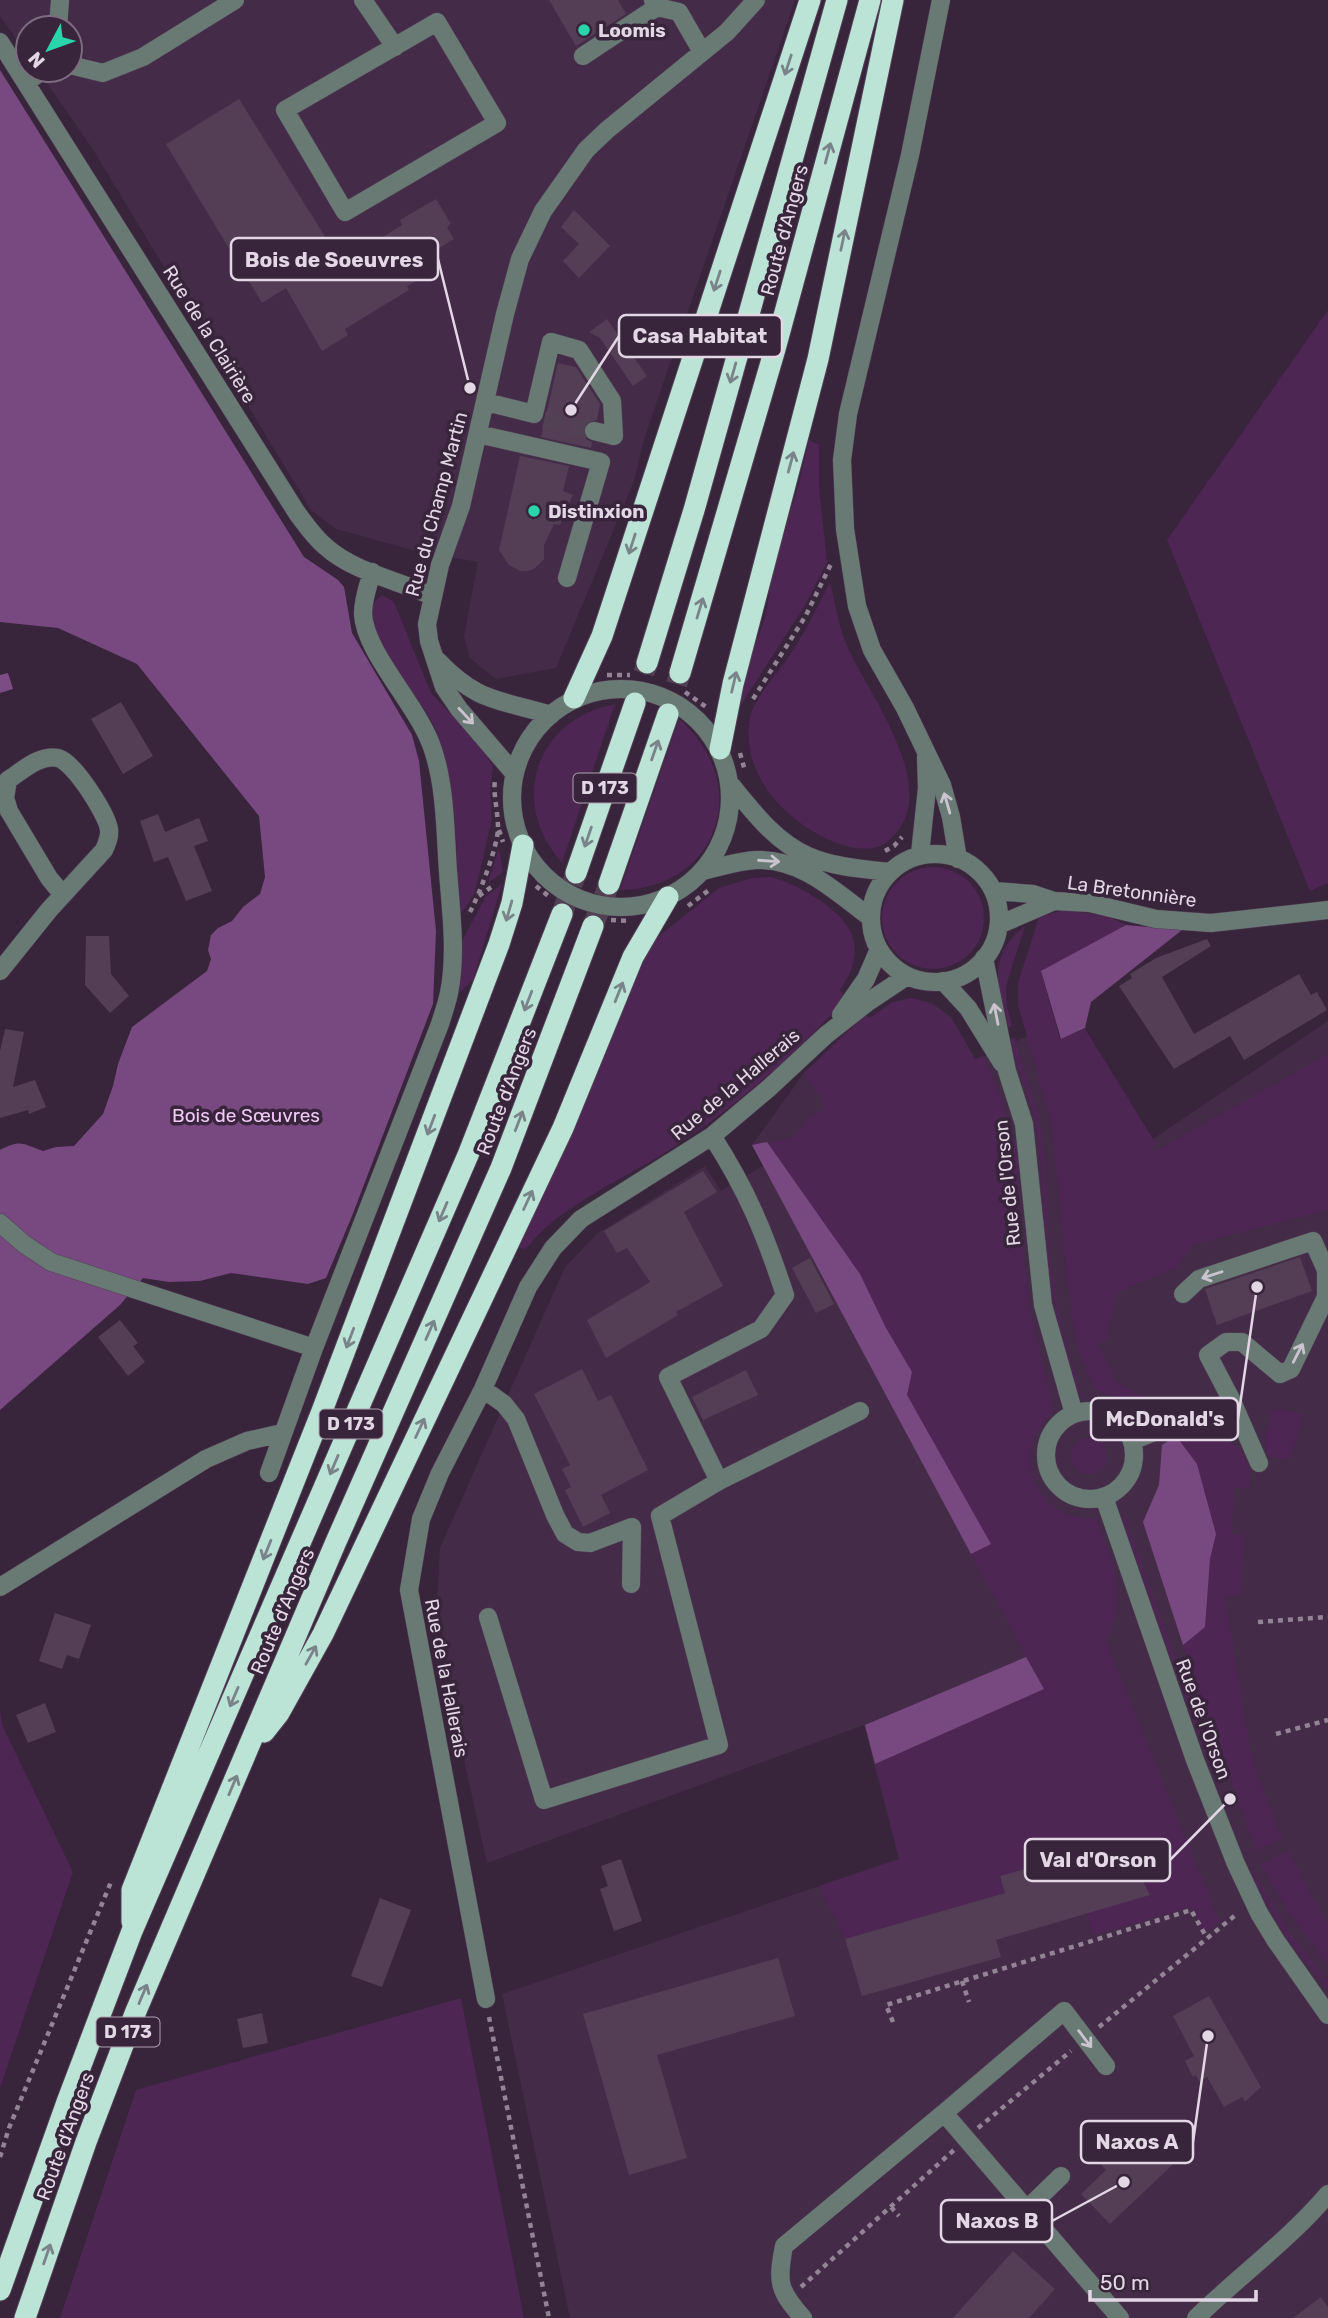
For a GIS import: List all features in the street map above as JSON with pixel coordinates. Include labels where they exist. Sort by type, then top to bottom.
[{"type":"highway","points":[[574,698],[602,636],[810,0]]},
{"type":"highway","name":"Route d'Angers","points":[[647,663],[698,498],[837,0]]},
{"type":"highway","name":"Route d'Angers","points":[[680,673],[771,362],[870,0]]},
{"type":"highway","points":[[720,749],[733,684],[818,359],[893,0]]},
{"type":"highway","name":"D 173","points":[[576,873],[635,703]]},
{"type":"highway","name":"D 173","points":[[609,884],[667,714]]},
{"type":"highway","points":[[132,1931],[132,1890],[322,1411],[499,944],[512,903],[523,845]]},
{"type":"highway","points":[[247,1752],[279,1713],[323,1634],[563,1128],[633,957],[668,897]]},
{"type":"highway","name":"Route d'Angers","points":[[0,2290],[132,1931],[468,1155],[562,914]]},
{"type":"highway","name":"Route d'Angers","points":[[25,2318],[86,2142],[136,2011],[335,1544],[501,1168],[593,926]]},
{"type":"street","points":[[84,68],[103,73],[143,57],[236,0]]},
{"type":"street","points":[[363,0],[395,47]]},
{"type":"street","name":"Rue du Champ Martin","points":[[513,772],[443,687],[427,624],[440,565],[461,506],[520,259],[543,211],[563,180],[593,144],[727,32],[756,0]]},
{"type":"street","points":[[941,0],[907,168],[848,414],[842,460],[845,529],[857,606],[872,650],[943,785],[958,859]]},
{"type":"street","points":[[583,56],[655,4],[679,12],[702,52]]},
{"type":"street","points":[[437,22],[497,123],[345,212],[285,110],[395,47],[437,22]]},
{"type":"street","name":"Rue de la Clairière","points":[[0,42],[14,63]]},
{"type":"street","name":"Rue de la Clairière","points":[[28,84],[313,535],[328,549],[372,572],[432,596]]},
{"type":"street","points":[[485,402],[539,417],[551,342],[579,350],[612,401],[614,436],[594,431]]},
{"type":"street","points":[[478,434],[601,462],[567,578]]},
{"type":"street","points":[[269,1473],[314,1348],[440,1024],[449,993],[451,935],[445,821],[438,769],[422,723],[375,650],[367,632],[363,616],[364,601],[372,572]]},
{"type":"street","points":[[434,657],[455,679],[482,696],[551,715]]},
{"type":"street","points":[[630,690],[657,695],[682,707],[702,722],[720,749],[732,786],[731,811],[725,832],[702,871],[668,897],[642,905],[619,907],[595,904],[572,896],[555,883],[523,845],[511,799],[513,772],[525,744],[537,727],[574,698],[600,691],[630,690]]},
{"type":"street","points":[[920,854],[919,841],[925,816],[927,788],[926,750]]},
{"type":"street","points":[[0,971],[104,850],[109,839],[109,828],[102,811],[72,767],[60,758],[52,758],[39,760],[8,780],[5,799],[9,811],[49,878],[63,895]]},
{"type":"street","points":[[732,786],[772,832],[808,856],[845,866],[889,872]]},
{"type":"street","points":[[920,854],[946,855],[958,859],[985,877],[994,891],[1001,924],[996,939],[984,958],[958,977],[925,982],[907,976],[893,965],[875,939],[871,918],[875,899],[889,872],[920,854]]},
{"type":"street","points":[[702,871],[744,862],[780,861],[823,882],[871,918]]},
{"type":"street","name":"La Bretonnière","points":[[994,891],[1033,894],[1054,901],[1090,904],[1156,919],[1211,923],[1328,911]]},
{"type":"street","name":"La Bretonnière","points":[[1001,924],[1054,901]]},
{"type":"street","name":"Rue de la Hallerais","points":[[826,1035],[866,979],[880,949]]},
{"type":"street","name":"Rue de l'Orson","points":[[984,958],[1007,1072],[1024,1124],[1043,1306],[1074,1414]]},
{"type":"street","name":"Rue de la Hallerais","points":[[486,1999],[409,1590],[421,1519],[528,1287],[553,1248],[581,1219],[712,1136],[826,1035],[907,976]]},
{"type":"street","name":"Rue de l'Orson","points":[[943,981],[968,1008],[1007,1072]]},
{"type":"street","points":[[712,1136],[740,1180],[765,1235],[785,1295],[761,1329],[668,1377],[719,1481]]},
{"type":"street","points":[[0,1223],[24,1244],[51,1262],[314,1348]]},
{"type":"street","points":[[1183,1294],[1199,1279],[1313,1241],[1326,1270],[1326,1297],[1291,1369],[1280,1374],[1242,1342],[1226,1342],[1208,1355],[1232,1401],[1259,1464]]},
{"type":"street","points":[[483,1389],[504,1404],[516,1419],[565,1534],[578,1542],[590,1543],[632,1527],[631,1584]]},
{"type":"street","points":[[1132,1441],[1232,1401]]},
{"type":"street","points":[[488,1616],[544,1800],[719,1745],[660,1516],[719,1481],[860,1411]]},
{"type":"street","points":[[1085,1411],[1108,1415],[1126,1430],[1132,1441],[1134,1452],[1130,1475],[1115,1492],[1104,1497],[1082,1499],[1071,1495],[1053,1481],[1048,1470],[1046,1448],[1049,1437],[1055,1427],[1074,1414],[1085,1411]]},
{"type":"street","points":[[0,1587],[206,1459],[247,1441],[282,1433]]},
{"type":"street","name":"Rue de l'Orson","points":[[1104,1497],[1195,1760],[1236,1864],[1259,1913],[1328,2015]]},
{"type":"street","name":"Rue de l'Orson","points":[[1305,1982],[1328,1997]]},
{"type":"street","points":[[803,2318],[787,2300],[778,2276],[784,2246],[1064,2011],[1106,2066]]},
{"type":"street","points":[[944,2113],[1120,2318]]},
{"type":"street","points":[[1026,2210],[1061,2176]]},
{"type":"street","points":[[1196,2318],[1230,2284],[1306,2221],[1328,2194]]},
{"type":"street","points":[[1306,2221],[1328,2210]]},
{"type":"path","points":[[451,935],[468,916],[478,897],[499,830]]},
{"type":"path","points":[[880,852],[888,850],[900,840]]},
{"type":"path","points":[[1258,1622],[1328,1617]]},
{"type":"path","points":[[1276,1734],[1328,1720]]},
{"type":"path","points":[[893,2022],[886,2005],[1191,1910],[1207,1938]]},
{"type":"path","points":[[787,2300],[966,2139],[1241,1910]]},
{"type":"path","points":[[962,1981],[969,2002]]},
{"type":"path","points":[[486,1999],[549,2318]]},
{"type":"path","points":[[891,2207],[899,2216]]},
{"type":"shaded area","points":[[0,0],[795,0],[644,439],[634,481],[556,668],[496,679],[470,658],[464,636],[478,562],[416,551],[336,529],[311,510],[94,151],[48,84],[84,84],[84,14],[14,14],[14,36],[0,16]]},
{"type":"shaded area","points":[[1328,310],[1328,883],[1310,891],[1167,540]]},
{"type":"shaded area","points":[[809,440],[819,445],[819,488],[827,562],[804,607],[740,706],[751,656],[765,618],[776,554],[797,491]]},
{"type":"shaded area","points":[[830,582],[845,640],[886,718],[907,772],[909,798],[904,821],[888,841],[873,848],[856,848],[830,840],[791,816],[765,787],[750,752],[749,734],[754,707],[800,638]]},
{"type":"shaded area","points":[[382,595],[394,602],[431,693],[477,742],[493,766],[490,793],[492,819],[474,895],[459,916],[454,815],[446,764],[431,720],[386,652],[373,624],[372,607]]},
{"type":"shaded area","points":[[8,673],[13,689],[0,693],[0,675]]},
{"type":"shaded area","points":[[615,704],[562,863],[545,839],[536,815],[534,790],[538,767],[549,745],[565,727],[588,713]]},
{"type":"shaded area","points":[[679,719],[702,745],[715,772],[719,801],[715,828],[702,852],[682,871],[654,885],[620,890]]},
{"type":"shaded area","points":[[499,848],[503,872],[488,883]]},
{"type":"shaded area","points":[[933,867],[953,871],[969,882],[980,898],[984,918],[980,938],[969,954],[953,965],[933,969],[913,965],[897,954],[886,938],[882,918],[886,898],[897,882],[913,871]]},
{"type":"shaded area","points":[[771,877],[797,887],[821,901],[843,920],[850,930],[855,952],[853,964],[840,990],[846,998],[786,1059],[720,1114],[674,1147],[556,1219],[526,1249],[519,1248],[578,1117],[642,961],[654,940],[719,888],[752,878]]},
{"type":"shaded area","points":[[502,884],[473,980],[459,993],[462,941],[486,896]]},
{"type":"shaded area","points":[[1064,910],[1107,916],[1126,925],[1041,972],[1060,1039],[1085,1029],[1153,1139],[1154,1152],[1328,1054],[1328,1210],[1191,1245],[1178,1267],[1116,1293],[1106,1339],[1098,1345],[1116,1382],[1162,1408],[1135,1412],[1114,1396],[1094,1389],[1076,1342],[1052,1124],[1018,1005],[1018,983],[1039,917]]},
{"type":"shaded area","points":[[1025,926],[1006,986],[1006,1003],[1012,1026],[1007,1028],[998,986],[1000,960],[1013,937]]},
{"type":"shaded area","points":[[911,998],[932,1003],[951,1017],[976,1060],[1027,1036],[1034,1035],[1042,1048],[1085,1029],[1153,1139],[1328,1021],[1328,2318],[570,2318],[502,1994],[899,1859],[864,1725],[487,1863],[466,1769],[437,1599],[440,1548],[565,1267],[597,1234],[705,1166],[721,1191],[763,1166],[752,1145],[804,1073],[865,1015],[870,1018],[891,1003]]},
{"type":"shaded area","points":[[911,998],[936,1007],[944,1013],[957,1028],[975,1060],[983,1055],[1002,1101],[1018,1155],[1020,1226],[1030,1312],[1054,1410],[1041,1426],[1031,1446],[1033,1478],[1044,1497],[1060,1511],[1097,1519],[1113,1564],[1118,1594],[1113,1624],[1105,1639],[1219,1921],[1204,1933],[1191,1907],[1093,1935],[1087,1913],[1149,1895],[1000,1877],[1005,1893],[845,1939],[819,1886],[899,1859],[875,1764],[1044,1689],[971,1554],[990,1544],[906,1394],[912,1372],[812,1206],[767,1142],[792,1138],[809,1118],[826,1106],[804,1073],[865,1015],[870,1018],[891,1003]]},
{"type":"shaded area","points":[[1014,1037],[1038,1113],[1046,1170],[1049,1254],[1063,1335],[1082,1398],[1074,1392],[1064,1355],[1046,1255],[1041,1164],[1034,1114],[1009,1040]]},
{"type":"shaded area","points":[[1273,1409],[1303,1414],[1290,1460],[1268,1456],[1265,1438]]},
{"type":"shaded area","points":[[1205,1431],[1225,1439],[1240,1450],[1245,1457],[1250,1476],[1250,1488],[1234,1488],[1231,1534],[1245,1536],[1240,1595],[1225,1597],[1249,1743],[1256,1771],[1282,1839],[1256,1850],[1183,1645],[1205,1627],[1210,1559],[1216,1534],[1197,1464],[1176,1436]]},
{"type":"shaded area","points":[[1089,1438],[1102,1443],[1107,1456],[1102,1469],[1089,1474],[1076,1469],[1071,1456],[1076,1443]]},
{"type":"shaded area","points":[[1125,1517],[1215,1768],[1211,1771],[1122,1519]]},
{"type":"shaded area","points":[[0,1709],[2,1725],[73,1872],[0,2088]]},
{"type":"shaded area","points":[[1288,1851],[1328,1926],[1328,1965],[1283,1904],[1261,1864]]},
{"type":"shaded area","points":[[1254,1874],[1292,1937],[1328,1980],[1328,1988],[1289,1942],[1251,1876]]},
{"type":"shaded area","points":[[461,1998],[524,2318],[60,2318],[136,2090]]},
{"type":"green space","name":"Bois de Sœuvres","points":[[0,70],[304,557],[344,587],[352,633],[412,735],[419,761],[436,931],[433,1004],[326,1278],[308,1284],[231,1273],[200,1281],[169,1282],[143,1278],[120,1305],[0,1410],[0,1150],[18,1144],[43,1151],[74,1146],[103,1114],[132,1027],[207,971],[211,959],[208,950],[211,935],[232,921],[243,907],[260,894],[265,877],[259,816],[137,664],[58,628],[0,622]]},
{"type":"green space","points":[[1126,925],[1182,930],[1091,1002],[1085,1028],[1061,1039],[1041,971]]},
{"type":"green space","points":[[767,1142],[860,1274],[886,1328],[912,1372],[907,1395],[991,1544],[971,1554],[752,1145]]},
{"type":"green space","points":[[1176,1436],[1197,1464],[1216,1534],[1210,1559],[1205,1627],[1183,1645],[1143,1522],[1159,1485],[1162,1445]]},
{"type":"green space","points":[[1026,1657],[1044,1689],[875,1764],[865,1725]]},
{"type":"building","name":"Loomis","points":[[549,0],[618,0],[626,14],[576,46]]},
{"type":"building","points":[[239,99],[344,267],[381,244],[378,240],[402,225],[400,220],[436,199],[451,224],[447,227],[454,239],[415,263],[424,277],[407,286],[409,290],[345,329],[348,335],[322,351],[286,288],[262,303],[166,144]]},
{"type":"building","points":[[574,210],[610,246],[579,278],[563,261],[579,244],[561,227]]},
{"type":"building","points":[[607,319],[647,376],[633,386],[600,338],[589,332]]},
{"type":"building","points":[[558,363],[576,367],[600,404],[597,420],[586,423],[583,429],[586,439],[592,442],[591,448],[541,437]]},
{"type":"building","points":[[520,456],[569,466],[563,491],[573,495],[560,525],[554,524],[544,545],[544,559],[534,569],[527,571],[520,571],[509,565],[499,550]]},
{"type":"building","points":[[121,702],[153,756],[123,774],[91,719]]},
{"type":"building","points":[[158,814],[165,832],[199,818],[208,841],[194,846],[212,891],[186,901],[168,857],[154,862],[140,821]]},
{"type":"building","points":[[86,936],[109,936],[111,974],[129,996],[110,1013],[85,985]]},
{"type":"building","points":[[1207,939],[1211,946],[1162,977],[1194,1034],[1299,974],[1311,995],[1317,992],[1327,1010],[1244,1060],[1230,1036],[1174,1069],[1119,986],[1132,978],[1130,974],[1156,958]]},
{"type":"building","points":[[5,1029],[24,1032],[13,1087],[35,1080],[46,1107],[29,1114],[28,1110],[0,1118],[0,1051]]},
{"type":"building","points":[[703,1171],[717,1192],[684,1212],[723,1286],[676,1312],[678,1315],[606,1358],[587,1320],[650,1282],[627,1248],[617,1253],[604,1231]]},
{"type":"building","points":[[1300,1257],[1312,1291],[1217,1325],[1205,1289]]},
{"type":"building","points":[[810,1258],[834,1304],[816,1313],[792,1268]]},
{"type":"building","points":[[120,1320],[138,1343],[133,1346],[145,1362],[128,1376],[98,1337]]},
{"type":"building","points":[[582,1369],[598,1401],[611,1395],[648,1470],[601,1495],[610,1513],[583,1527],[565,1490],[571,1487],[562,1469],[570,1465],[534,1394]]},
{"type":"building","points":[[746,1370],[758,1395],[703,1420],[692,1397]]},
{"type":"building","points":[[55,1613],[91,1625],[79,1659],[67,1655],[62,1669],[39,1661]]},
{"type":"building","points":[[45,1703],[56,1732],[28,1743],[16,1715]]},
{"type":"building","points":[[1122,1841],[1150,1895],[996,1940],[1001,1957],[862,1996],[845,1939],[1005,1893],[1000,1876]]},
{"type":"building","points":[[621,1859],[642,1921],[614,1931],[600,1889],[608,1886],[601,1866]]},
{"type":"building","points":[[380,1898],[411,1910],[382,1987],[351,1976]]},
{"type":"building","points":[[778,1958],[795,2016],[657,2055],[687,2158],[629,2175],[583,2014]]},
{"type":"building","points":[[1209,1996],[1261,2087],[1245,2102],[1242,2097],[1224,2107],[1207,2077],[1199,2081],[1196,2075],[1193,2077],[1185,2061],[1194,2056],[1173,2016]]},
{"type":"building","points":[[262,2013],[268,2043],[243,2048],[237,2019]]},
{"type":"building","points":[[1157,2122],[1185,2153],[1110,2224],[1081,2194],[1106,2170],[1100,2163],[1105,2159],[1103,2157],[1116,2145],[1124,2153]]},
{"type":"building","points":[[1013,2251],[1055,2289],[1029,2318],[953,2318]]},
{"type":"building","points":[[1321,2297],[1328,2307],[1328,2318],[1293,2318]]},
{"type":"tunnel","points":[[544,420],[594,431]]},
{"type":"tunnel","points":[[635,703],[647,663]]},
{"type":"tunnel","points":[[668,714],[680,673]]},
{"type":"tunnel","points":[[562,914],[576,873]]},
{"type":"tunnel","points":[[593,926],[609,884]]},
{"type":"place","name":"Loomis","points":[[584,30]]},
{"type":"place","name":"Bois de Soeuvres","points":[[470,388]]},
{"type":"place","name":"Casa Habitat","points":[[571,410]]},
{"type":"place","name":"Distinxion","points":[[534,511]]},
{"type":"place","name":"McDonald's","points":[[1257,1287]]},
{"type":"place","name":"Val d'Orson","points":[[1230,1799]]},
{"type":"place","name":"Naxos A","points":[[1208,2036]]},
{"type":"place","name":"Naxos B","points":[[1124,2182]]}]
